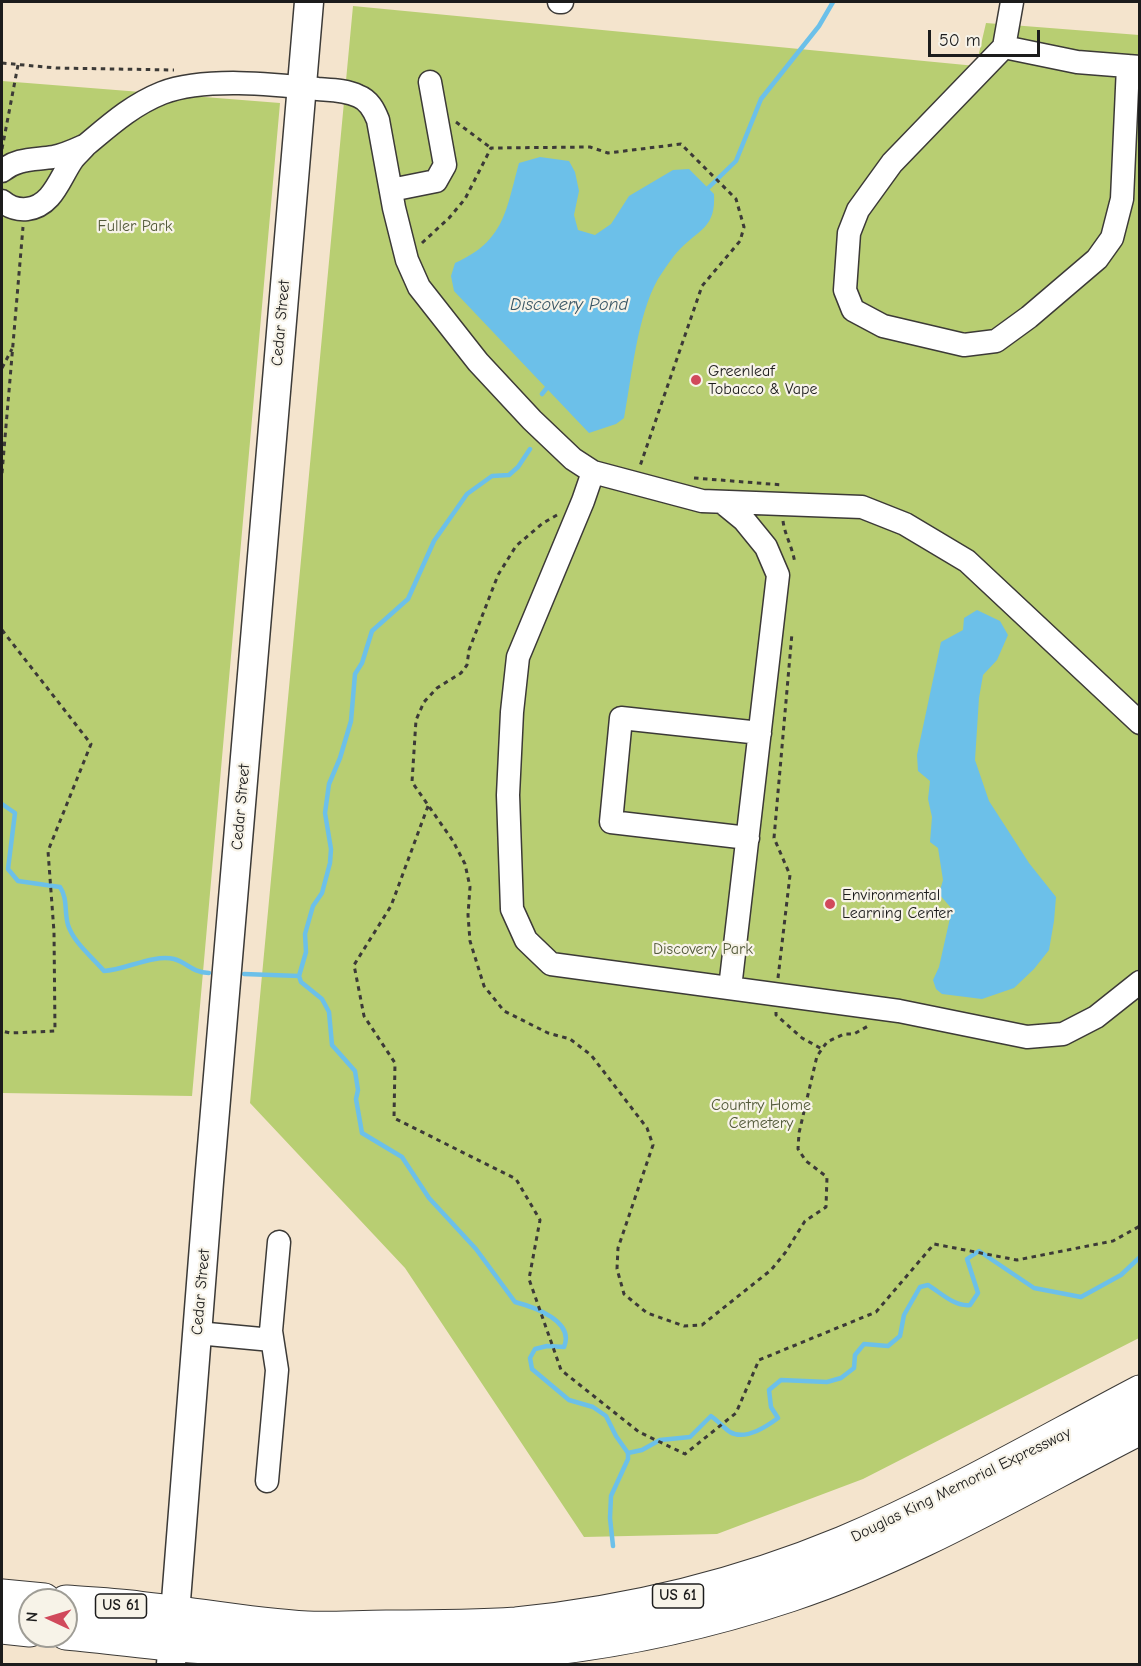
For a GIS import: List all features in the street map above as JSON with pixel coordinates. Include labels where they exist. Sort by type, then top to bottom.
[{"type":"highway","name":"Douglas King Memorial Expressway","points":[[78,1634],[174,1640],[306,1628],[515,1624],[582,1616],[637,1606],[713,1588],[774,1569],[841,1544],[933,1502],[1035,1450],[1140,1392]]},
{"type":"highway","name":"Douglas King Memorial Expressway","points":[[78,1603],[141,1608],[174,1640],[204,1647],[454,1656],[548,1648],[648,1633],[740,1610],[791,1594],[911,1546],[1140,1428]]},
{"type":"highway","points":[[2,1596],[18,1598]]},
{"type":"highway","points":[[2,1627],[18,1629]]},
{"type":"main road","name":"Cedar Street","points":[[174,1640],[197,1333],[309,2]]},
{"type":"street","points":[[1004,47],[1077,62],[1134,66],[1122,199],[1112,238],[1097,259],[1029,317],[996,341],[964,345],[883,326],[853,310],[845,290],[849,233],[858,210],[892,163],[1004,47],[1012,2]]},
{"type":"street","points":[[391,190],[436,181],[445,165],[430,82]]},
{"type":"street","points":[[2,201],[15,209],[34,208],[45,201],[56,189],[72,160],[86,145],[123,114],[144,101],[164,93],[207,85],[230,84],[302,87],[359,96],[367,101],[378,120],[407,260],[419,287],[478,362],[532,420],[573,459],[593,472],[702,501],[722,502],[784,492],[862,507],[905,524],[967,561],[1140,723]]},
{"type":"street","points":[[2,171],[26,159],[65,154],[86,145]]},
{"type":"street","points":[[593,472],[518,657],[512,712],[508,795],[512,909],[526,940],[551,964],[900,1011],[1027,1037],[1063,1034],[1096,1017],[1140,982]]},
{"type":"street","points":[[722,502],[744,520],[766,548],[778,575],[730,988]]},
{"type":"street","points":[[748,837],[611,822],[621,718],[760,733]]},
{"type":"street","points":[[267,1481],[277,1370],[271,1331],[279,1242]]},
{"type":"street","points":[[197,1333],[272,1340]]},
{"type":"path","points":[[2,63],[56,68],[182,70]]},
{"type":"path","points":[[2,154],[18,65]]},
{"type":"path","points":[[435,107],[491,148],[590,147],[608,153],[681,144],[736,198],[744,227],[740,241],[702,286],[640,466]]},
{"type":"path","points":[[417,244],[423,243],[465,199],[491,148]]},
{"type":"path","points":[[2,473],[25,209]]},
{"type":"path","points":[[2,368],[13,347]]},
{"type":"path","points":[[635,464],[648,469]]},
{"type":"path","points":[[694,478],[784,492],[784,528],[793,551],[795,573]]},
{"type":"path","points":[[583,501],[543,523],[516,546],[498,575],[469,650],[467,665],[461,673],[437,688],[424,702],[416,720],[412,782],[453,841],[465,864],[470,887],[468,915],[470,941],[484,987],[504,1011],[549,1033],[570,1039],[591,1055],[647,1128],[653,1144],[618,1248],[617,1269],[624,1294],[647,1312],[684,1326],[702,1325],[752,1282],[771,1270],[785,1253],[805,1221],[826,1207],[826,1177],[806,1161],[798,1149],[799,1133],[817,1056],[827,1042],[844,1034],[854,1034],[871,1024]]},
{"type":"path","points":[[2,630],[91,744],[48,851],[54,932],[55,1031],[10,1033],[2,1031]]},
{"type":"path","points":[[792,632],[774,838],[790,875],[776,994],[776,1015],[802,1038],[822,1048]]},
{"type":"path","points":[[428,806],[391,906],[354,965],[364,1016],[395,1063],[394,1118],[516,1179],[540,1220],[529,1279],[561,1370],[639,1432],[685,1454],[736,1413],[759,1360],[876,1312],[934,1244],[1017,1260],[1113,1241],[1140,1226]]},
{"type":"green space","name":"Discovery Park","points":[[353,6],[976,66],[986,23],[1139,35],[1139,1338],[863,1479],[717,1534],[584,1537],[405,1268],[250,1103]]},
{"type":"green space","name":"Fuller Park","points":[[2,81],[280,103],[192,1096],[2,1093]]},
{"type":"water","name":"Discovery Pond","points":[[540,157],[569,161],[575,172],[579,191],[574,215],[578,230],[595,235],[611,224],[629,196],[673,170],[689,169],[714,194],[714,205],[709,221],[674,256],[651,294],[640,328],[624,418],[616,424],[589,433],[454,291],[451,276],[455,263],[472,254],[494,234],[511,195],[519,163]]},
{"type":"water","points":[[977,610],[1000,621],[1008,635],[997,660],[983,675],[979,698],[975,760],[989,801],[1029,863],[1056,897],[1049,950],[1034,969],[1014,988],[982,999],[942,994],[936,989],[933,980],[939,967],[952,909],[939,894],[943,880],[938,848],[930,842],[932,817],[928,799],[930,781],[918,771],[917,755],[941,642],[963,630],[964,618]]},
{"type":"waterway","points":[[705,191],[736,161],[761,99],[819,26],[833,2]]},
{"type":"waterway","points":[[542,394],[550,384]]},
{"type":"waterway","points":[[530,449],[518,467],[509,475],[492,476],[467,494],[434,541],[408,599],[372,631],[362,663],[355,674],[351,721],[340,758],[329,784],[325,813],[331,849],[330,863],[322,893],[313,906],[305,934],[306,952],[299,976],[301,982],[322,999],[329,1012],[332,1045],[355,1071],[358,1090],[356,1099],[362,1133],[402,1157],[429,1198],[476,1249],[515,1302],[532,1307],[551,1317],[564,1330],[566,1338],[564,1347],[547,1346],[535,1349],[530,1358],[532,1369],[569,1400],[593,1407],[606,1416],[628,1453],[628,1459],[611,1496],[610,1518],[613,1546]]},
{"type":"waterway","points":[[2,804],[15,813],[8,869],[18,881],[60,887],[71,932],[104,971],[166,958],[209,973]]},
{"type":"waterway","points":[[244,974],[299,976]]},
{"type":"waterway","points":[[628,1453],[642,1450],[660,1440],[690,1437],[711,1416],[730,1432],[736,1434],[749,1434],[761,1429],[778,1418],[771,1407],[769,1390],[781,1380],[827,1382],[841,1378],[854,1368],[855,1355],[864,1344],[888,1346],[900,1336],[904,1315],[920,1287],[928,1285],[954,1302],[970,1305],[978,1293],[967,1259],[979,1251],[1034,1288],[1081,1297],[1121,1275],[1140,1257]]},
{"type":"place","name":"Greenleaf Tobacco & Vape","points":[[696,380]]},
{"type":"place","name":"Environmental Learning Center","points":[[830,904]]},
{"type":"park label","name":"Country Home Cemetery","points":[[761,1114]]}]
